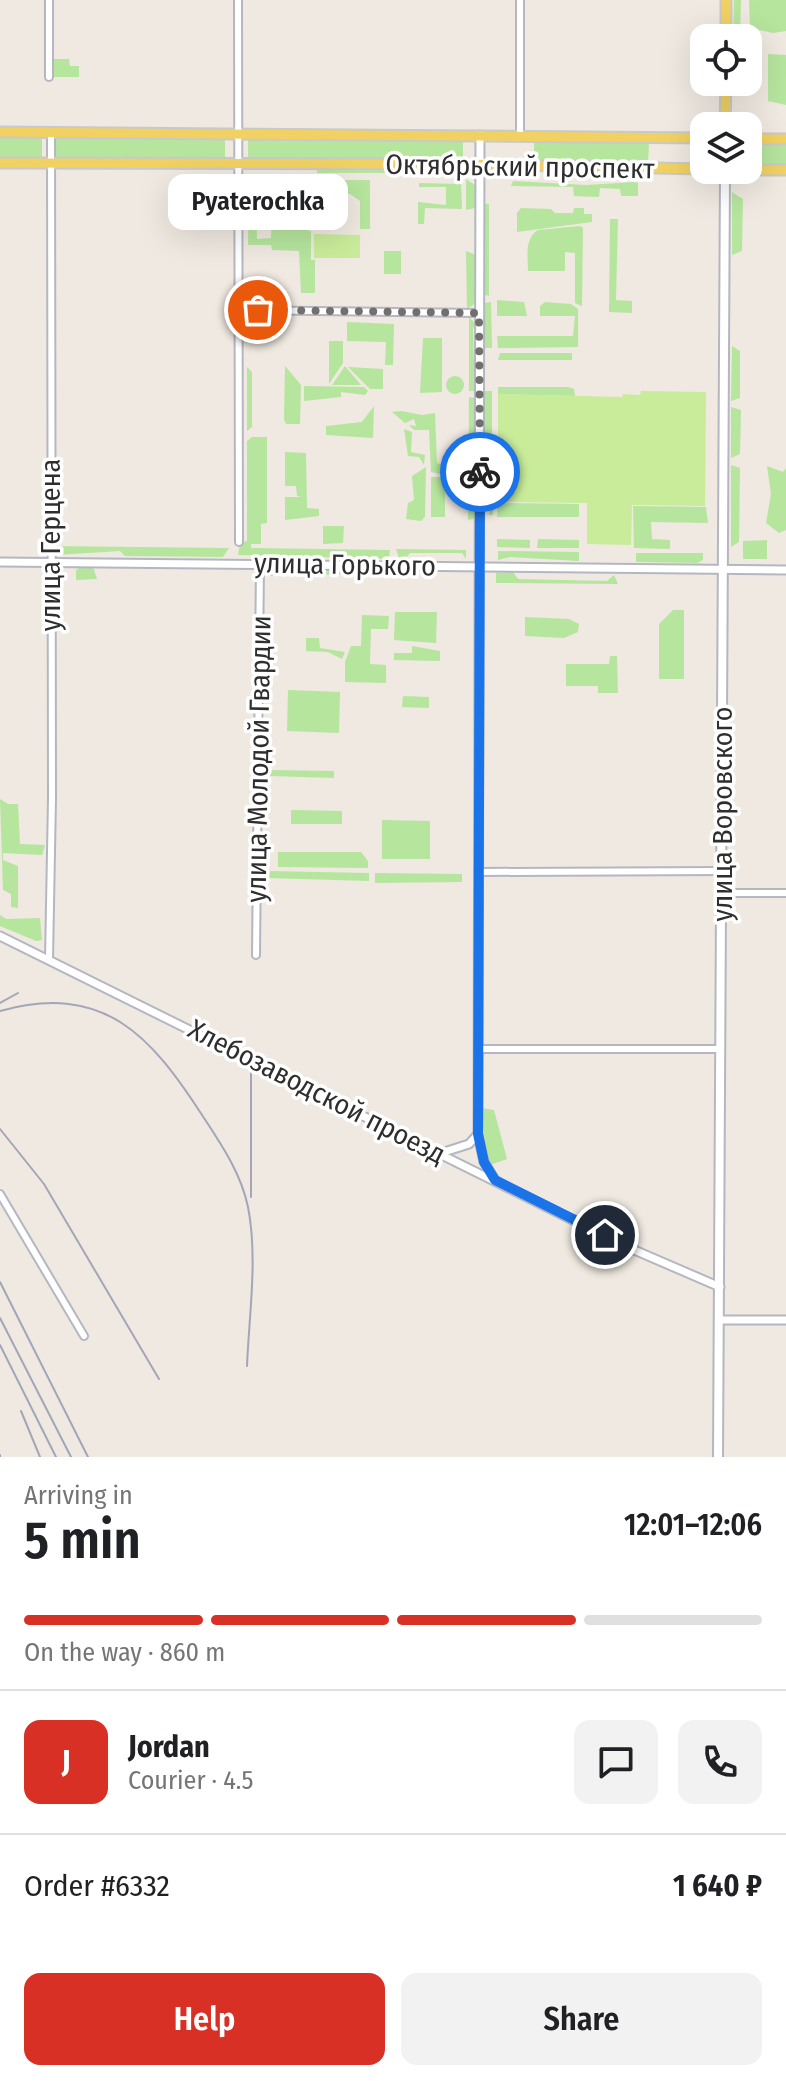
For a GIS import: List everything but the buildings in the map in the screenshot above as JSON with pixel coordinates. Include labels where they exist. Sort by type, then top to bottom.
[{"type":"main road","points":[[726,0],[726,24]]},
{"type":"main road","name":"Октябрьский проспект","points":[[0,132],[690,138]]},
{"type":"main road","points":[[762,139],[786,139]]},
{"type":"main road","name":"Октябрьский проспект","points":[[0,163],[480,164],[690,169]]},
{"type":"main road","points":[[762,170],[786,170]]},
{"type":"main road","name":"улица Воровского","points":[[718,1457],[725,184]]},
{"type":"street","points":[[49,0],[49,77]]},
{"type":"street","points":[[238,0],[239,542]]},
{"type":"street","points":[[520,0],[520,136]]},
{"type":"street","name":"улица Герцена","points":[[49,959],[52,798],[49,561],[51,132]]},
{"type":"street","points":[[480,135],[478,1134],[484,1162],[495,1180]]},
{"type":"street","points":[[238,310],[479,313]]},
{"type":"street","name":"улица Горького","points":[[0,562],[786,570]]},
{"type":"street","name":"улица Молодой Гвардии","points":[[256,955],[260,563]]},
{"type":"street","points":[[479,872],[723,871]]},
{"type":"street","points":[[722,893],[786,893]]},
{"type":"street","name":"Хлебозаводской проезд","points":[[0,936],[625,1246],[720,1287]]},
{"type":"street","points":[[478,1049],[721,1049]]},
{"type":"street","points":[[441,1153],[469,1144],[478,1134]]},
{"type":"street","points":[[0,1194],[84,1336]]},
{"type":"street","points":[[719,1320],[786,1320]]},
{"type":"green space","points":[[734,0],[741,0],[740,24],[733,24]]},
{"type":"green space","points":[[749,0],[786,0],[786,31],[773,33],[762,31],[762,24],[750,24]]},
{"type":"green space","points":[[768,54],[786,55],[786,105],[768,101]]},
{"type":"green space","points":[[51,59],[69,59],[70,66],[79,66],[79,77],[51,77]]},
{"type":"green space","points":[[0,136],[42,137],[42,159],[0,159]]},
{"type":"green space","points":[[55,136],[225,137],[225,159],[56,159]]},
{"type":"green space","points":[[248,137],[463,140],[463,161],[248,160]]},
{"type":"green space","points":[[534,141],[649,143],[648,163],[534,161]]},
{"type":"green space","points":[[762,144],[786,144],[786,165],[762,164]]},
{"type":"green space","points":[[317,169],[459,171],[459,173],[317,173]]},
{"type":"green space","points":[[249,179],[300,179],[300,182],[256,182],[257,239],[271,238],[272,203],[307,203],[308,206],[309,179],[333,180],[333,194],[327,194],[327,199],[314,200],[314,230],[307,230],[311,231],[311,260],[315,260],[315,293],[301,293],[299,251],[272,250],[271,245],[248,245]]},
{"type":"green space","points":[[466,179],[475,185],[475,208],[466,210]]},
{"type":"green space","points":[[338,180],[370,180],[370,229],[360,229],[360,201],[350,194],[338,194]]},
{"type":"green space","points":[[513,181],[586,185],[634,182],[638,183],[638,196],[621,196],[620,189],[600,188],[599,197],[574,196],[573,187],[511,186]]},
{"type":"green space","points":[[419,183],[461,184],[462,209],[425,208],[424,224],[418,224],[418,202],[446,205],[446,187],[419,187]]},
{"type":"green space","points":[[732,192],[743,199],[742,251],[732,255]]},
{"type":"green space","points":[[482,203],[489,204],[489,296],[482,294]]},
{"type":"green space","points":[[521,208],[573,213],[574,208],[584,208],[584,214],[592,214],[592,222],[517,232],[517,213]]},
{"type":"green space","points":[[610,219],[618,219],[616,300],[632,301],[632,313],[609,312]]},
{"type":"green space","points":[[583,228],[582,306],[575,303],[575,253],[565,252],[565,271],[528,271],[529,243],[538,230]]},
{"type":"green space","points":[[314,234],[360,235],[360,258],[314,258]]},
{"type":"green space","points":[[384,251],[401,251],[401,274],[384,274]]},
{"type":"green space","points":[[466,251],[476,255],[476,303],[467,309]]},
{"type":"green space","points":[[497,300],[524,302],[527,316],[497,316]]},
{"type":"green space","points":[[491,302],[492,348],[485,348],[483,303]]},
{"type":"green space","points":[[545,302],[571,304],[578,309],[578,347],[498,348],[497,336],[573,336],[575,316],[540,316],[540,306]]},
{"type":"green space","points":[[469,317],[476,324],[473,328],[475,391],[469,391]]},
{"type":"green space","points":[[347,322],[394,324],[393,365],[385,365],[386,342],[347,341]]},
{"type":"green space","points":[[423,338],[442,338],[442,392],[420,393]]},
{"type":"green space","points":[[329,341],[343,341],[343,363],[329,384]]},
{"type":"green space","points":[[732,346],[740,351],[740,398],[731,401]]},
{"type":"green space","points":[[500,353],[572,353],[572,360],[498,360]]},
{"type":"green space","points":[[285,366],[301,385],[300,424],[286,424],[284,419]]},
{"type":"green space","points":[[345,366],[361,385],[332,385]]},
{"type":"green space","points":[[247,367],[252,372],[252,427],[247,431]]},
{"type":"green space","points":[[348,367],[383,369],[383,389],[370,389]]},
{"type":"green space","points":[[455,376],[464,385],[455,394],[446,385]]},
{"type":"green space","points":[[304,386],[364,387],[368,391],[365,395],[341,392],[341,397],[304,401]]},
{"type":"green space","points":[[498,387],[568,387],[574,389],[575,396],[498,394]]},
{"type":"green space","points":[[483,391],[492,391],[492,435],[484,435]]},
{"type":"green space","points":[[641,391],[706,392],[705,506],[632,505],[631,545],[587,544],[587,503],[498,502],[498,394],[622,397],[623,394],[640,395]]},
{"type":"green space","points":[[469,397],[476,398],[477,446],[473,449],[477,461],[477,518],[468,520]]},
{"type":"green space","points":[[374,406],[373,438],[326,435],[326,426],[362,422]]},
{"type":"green space","points":[[731,407],[741,410],[740,454],[731,458]]},
{"type":"green space","points":[[392,412],[422,415],[435,413],[437,463],[442,465],[441,474],[431,472],[429,430],[414,430],[409,425],[416,426],[414,419],[405,423]]},
{"type":"green space","points":[[404,429],[412,432],[411,452],[425,455],[424,465],[419,457],[408,456]]},
{"type":"green space","points":[[252,437],[267,437],[267,523],[261,524],[261,544],[251,544],[251,548],[390,550],[389,559],[238,555],[240,543],[247,541],[247,441]]},
{"type":"green space","points":[[493,442],[493,515],[489,515],[489,456],[483,453],[483,445]]},
{"type":"green space","points":[[285,452],[306,453],[307,508],[319,509],[319,516],[285,520],[285,497],[302,497],[297,496],[296,486],[285,486]]},
{"type":"green space","points":[[731,465],[740,468],[739,542],[731,547]]},
{"type":"green space","points":[[767,466],[783,472],[786,468],[786,530],[779,533],[766,523],[771,494]]},
{"type":"green space","points":[[426,467],[425,517],[421,521],[406,519],[408,503],[414,500],[412,476]]},
{"type":"green space","points":[[431,477],[445,477],[445,517],[431,517]]},
{"type":"green space","points":[[498,503],[579,504],[579,517],[497,517]]},
{"type":"green space","points":[[633,506],[706,507],[708,523],[651,522],[652,539],[670,540],[670,549],[634,548]]},
{"type":"green space","points":[[323,526],[344,526],[343,543],[323,544]]},
{"type":"green space","points":[[497,539],[530,540],[530,548],[497,547]]},
{"type":"green space","points":[[538,539],[579,540],[579,548],[537,548]]},
{"type":"green space","points":[[767,540],[767,559],[743,559],[743,541]]},
{"type":"green space","points":[[50,546],[229,548],[223,557],[125,556],[120,551],[56,555]]},
{"type":"green space","points":[[396,549],[466,550],[466,559],[462,553],[410,553],[406,558],[399,558]]},
{"type":"green space","points":[[498,551],[579,552],[579,561],[510,557],[498,560]]},
{"type":"green space","points":[[636,553],[703,553],[703,560],[697,563],[636,562]]},
{"type":"green space","points":[[82,566],[93,567],[97,579],[76,580],[76,570]]},
{"type":"green space","points":[[355,570],[354,574],[265,576],[266,571]]},
{"type":"green space","points":[[513,572],[518,579],[607,581],[614,575],[618,584],[496,583],[496,573]]},
{"type":"green space","points":[[673,610],[684,610],[684,679],[659,679],[659,624]]},
{"type":"green space","points":[[395,612],[437,612],[436,643],[394,640]]},
{"type":"green space","points":[[362,615],[389,616],[388,629],[371,629],[370,664],[386,665],[386,683],[345,682],[345,662],[351,646],[361,646]]},
{"type":"green space","points":[[525,617],[569,619],[579,624],[578,632],[564,638],[525,636]]},
{"type":"green space","points":[[306,638],[319,638],[320,648],[345,652],[342,659],[328,652],[306,651]]},
{"type":"green space","points":[[412,646],[440,651],[440,661],[394,660],[394,653],[412,653]]},
{"type":"green space","points":[[610,656],[617,656],[618,693],[598,693],[598,686],[566,686],[566,664],[609,664]]},
{"type":"green space","points":[[288,690],[340,692],[339,733],[287,731]]},
{"type":"green space","points":[[403,696],[429,697],[429,708],[402,707]]},
{"type":"green space","points":[[268,770],[334,771],[334,778],[270,776],[265,774]]},
{"type":"green space","points":[[0,799],[8,804],[18,804],[20,844],[45,845],[42,855],[3,853],[3,860],[18,866],[18,908],[11,907],[11,894],[3,890]]},
{"type":"green space","points":[[291,810],[342,811],[342,824],[291,824]]},
{"type":"green space","points":[[382,820],[430,821],[430,859],[382,859]]},
{"type":"green space","points":[[278,852],[361,852],[368,861],[368,868],[278,867]]},
{"type":"green space","points":[[268,871],[369,873],[369,881],[267,878]]},
{"type":"green space","points":[[375,873],[462,874],[462,882],[375,883]]},
{"type":"green space","points":[[0,915],[6,919],[40,918],[42,940],[36,941],[0,926]]},
{"type":"green space","points":[[482,1108],[494,1110],[507,1159],[490,1165],[485,1146]]},
{"type":"railway","points":[[0,1003],[18,993]]},
{"type":"railway","points":[[0,1011],[36,1004],[68,1004],[96,1010],[121,1022],[143,1040],[183,1087],[230,1159],[248,1207],[253,1266],[247,1366]]},
{"type":"railway","points":[[251,1073],[251,1197]]},
{"type":"railway","points":[[0,1129],[44,1184],[159,1379]]},
{"type":"railway","points":[[0,1282],[88,1457]]},
{"type":"railway","points":[[0,1318],[71,1457]]},
{"type":"railway","points":[[0,1345],[56,1457]]},
{"type":"railway","points":[[21,1411],[40,1457]]},
{"type":"way so far","points":[[258,310],[479,313],[480,472]]},
{"type":"place","name":"Pyaterochka","points":[[258,310]]},
{"type":"route","points":[[480,472],[478,1134],[484,1162],[495,1180],[605,1235]]}]
